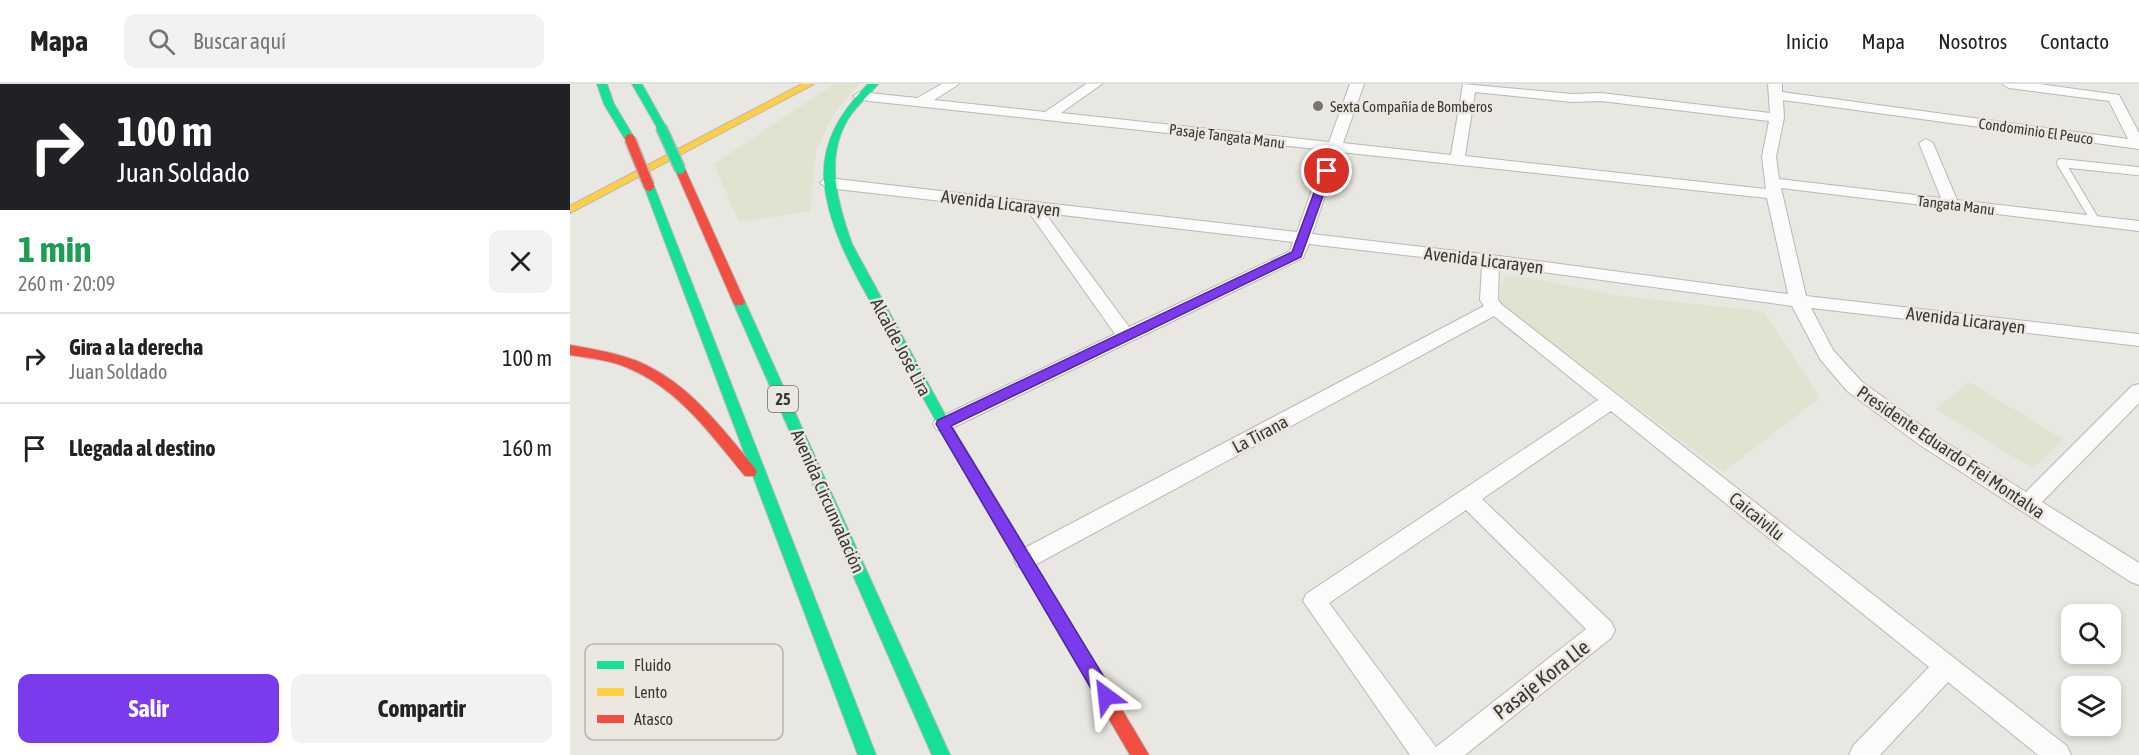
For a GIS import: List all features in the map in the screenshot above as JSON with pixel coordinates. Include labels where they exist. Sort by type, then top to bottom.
[{"type":"main road","points":[[602,84],[609,104],[630,140],[649,186],[867,755]]},
{"type":"main road","name":"Avenida Circunvalación","points":[[637,84],[680,169],[941,755]]},
{"type":"main road","points":[[570,198],[791,84]]},
{"type":"main road","points":[[570,210],[809,84]]},
{"type":"main road","name":"Alcalde José Lira","points":[[873,84],[860,96],[837,133],[831,158],[828,183],[846,244],[943,424],[1026,559],[1140,755]]},
{"type":"main road","points":[[660,128],[663,97]]},
{"type":"main road","points":[[570,350],[609,357],[655,373],[694,407],[765,489]]},
{"type":"street","points":[[920,102],[952,84]]},
{"type":"street","points":[[1049,115],[1095,84]]},
{"type":"street","points":[[943,424],[1297,254],[1357,84]]},
{"type":"street","points":[[1536,84],[1600,97],[1777,118]]},
{"type":"street","name":"Condominio El Peuco","points":[[1772,90],[2138,145],[2114,98],[2009,84]]},
{"type":"street","points":[[1457,161],[1470,86],[1572,98],[1600,97]]},
{"type":"street","name":"Presidente Eduardo Frei Montalva","points":[[1772,90],[1777,118],[1769,157],[1774,188],[1798,300],[1826,354],[1854,386],[1927,440],[2139,575]]},
{"type":"street","name":"Pasaje Tangata Manu","points":[[860,96],[1457,161],[1774,188]]},
{"type":"street","points":[[1926,143],[1951,204]]},
{"type":"street","name":"Avenida Licarayen","points":[[828,183],[1491,260],[1798,300],[2139,340]]},
{"type":"street","name":"Tangata Manu","points":[[1774,188],[1951,204],[2139,226]]},
{"type":"street","points":[[1032,206],[1126,336]]},
{"type":"street","points":[[1491,260],[1489,300],[1495,308]]},
{"type":"street","name":"Caicaivilu","points":[[1495,308],[2058,755]]},
{"type":"street","name":"La Tirana","points":[[1026,559],[1495,308]]},
{"type":"street","points":[[2027,504],[2139,391]]},
{"type":"street","points":[[1426,755],[1314,601],[1612,400]]},
{"type":"street","name":"Pasaje Kora Lle","points":[[1445,755],[1603,630],[1468,498]]},
{"type":"street","points":[[1862,755],[1946,667]]},
{"type":"lane","points":[[2096,222],[2061,163],[2137,171]]},
{"type":"green space","points":[[834,84],[858,84],[832,117],[816,150],[810,211],[739,222],[714,164]]},
{"type":"green space","points":[[1506,276],[1529,278],[1620,296],[1763,311],[1820,398],[1723,472],[1500,304],[1501,287]]},
{"type":"green space","points":[[1969,382],[2063,439],[2033,469],[1936,409]]},
{"type":"traffic: fast","points":[[602,84],[609,104],[630,139]]},
{"type":"traffic: fast","points":[[637,84],[661,127]]},
{"type":"traffic: fast","points":[[873,84],[842,121],[834,140],[829,178],[838,221],[846,244],[943,424],[1053,608]]},
{"type":"traffic: fast","points":[[661,127],[680,169]]},
{"type":"traffic: fast","points":[[649,186],[867,755]]},
{"type":"traffic: fast","points":[[739,302],[941,755]]},
{"type":"traffic: slow","points":[[570,210],[809,84]]},
{"type":"traffic: jam","points":[[630,139],[649,186]]},
{"type":"traffic: jam","points":[[680,169],[739,302]]},
{"type":"traffic: jam","points":[[570,350],[604,356],[631,364],[655,375],[693,405],[750,472]]},
{"type":"traffic: jam","points":[[1053,608],[1140,755]]},
{"type":"place","name":"Sexta Compañía de Bomberos","points":[[1318,106]]},
{"type":"route","points":[[1106,696],[1026,559],[943,424],[1297,254],[1327,171]]}]
